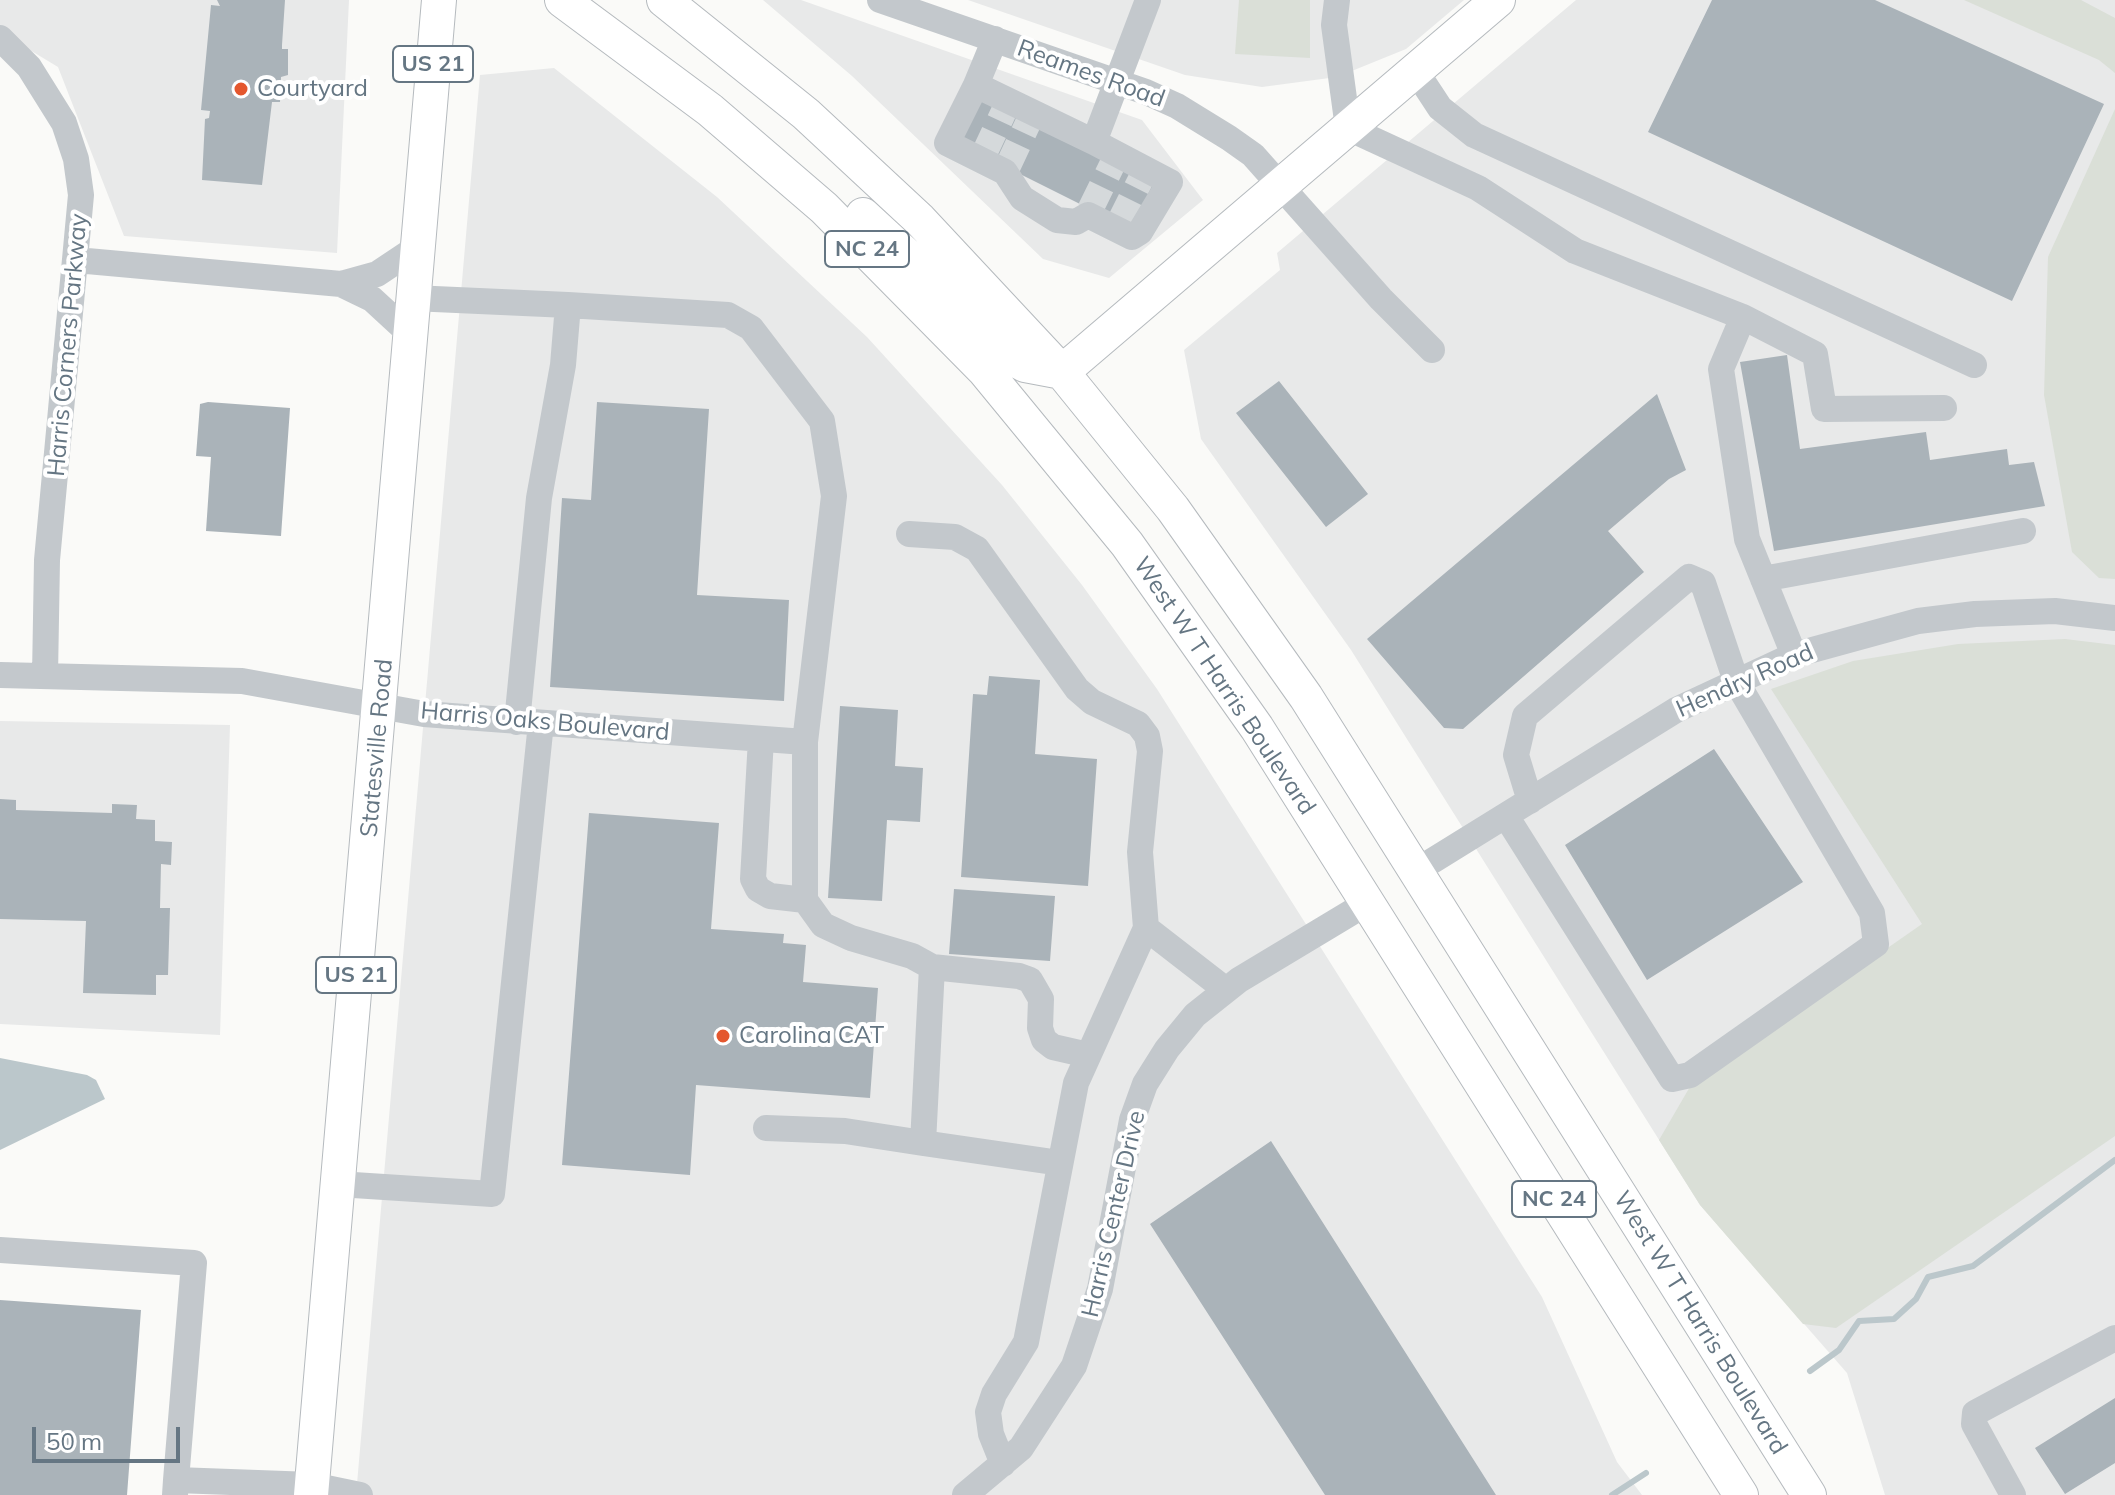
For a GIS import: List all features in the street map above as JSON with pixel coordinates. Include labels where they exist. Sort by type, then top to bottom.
[{"type":"main road","name":"Statesville Road","points":[[312,1490],[439,0]]},
{"type":"main road","name":"West W T Harris Boulevard","points":[[562,0],[710,110],[824,208],[890,272],[1042,437],[1127,544],[1215,666],[1741,1495]]},
{"type":"main road","name":"West W T Harris Boulevard","points":[[664,0],[747,64],[863,165],[975,275],[1062,372],[1173,509],[1246,608],[1416,871],[1809,1495]]},
{"type":"main road","points":[[710,110],[807,172],[857,210],[952,297],[1003,353],[1025,365],[1062,372],[1494,1]]},
{"type":"street","points":[[1108,153],[1116,81],[1148,0]]},
{"type":"street","points":[[1337,0],[1334,25],[1348,128],[1478,188],[1575,251],[1743,317],[1815,354],[1824,409],[1944,408]]},
{"type":"street","name":"Reames Road","points":[[885,1],[1116,81],[1177,106],[1229,138],[1253,155],[1381,299],[1432,350]]},
{"type":"street","name":"Harris Corners Parkway","points":[[0,38],[29,67],[64,123],[76,159],[81,195],[47,560],[45,676]]},
{"type":"street","points":[[976,85],[1007,105],[1144,173],[1170,182],[1140,232],[1132,237],[1118,226],[1089,212],[1076,222],[1057,220],[1022,198],[1006,170],[947,143],[995,39]]},
{"type":"street","points":[[1415,70],[1440,108],[1474,135],[1974,365]]},
{"type":"street","points":[[341,284],[377,274],[416,248]]},
{"type":"street","points":[[76,260],[341,284],[372,299],[410,334]]},
{"type":"street","points":[[412,298],[728,315],[751,328],[822,421],[834,496],[805,742],[805,900],[823,925],[851,938],[912,956],[932,967],[1019,976],[1030,980],[1041,999],[1040,1028],[1044,1040],[1053,1047],[1088,1055]]},
{"type":"street","points":[[338,1184],[492,1194],[529,722],[539,498],[563,365],[568,305]]},
{"type":"street","points":[[1743,317],[1721,369],[1747,539],[1794,655]]},
{"type":"street","points":[[1763,579],[2023,531]]},
{"type":"street","points":[[909,534],[955,537],[977,549],[1077,689],[1092,702],[1138,724],[1147,736],[1150,751],[1140,852],[1146,928],[1076,1083],[1026,1342],[994,1394],[988,1412],[991,1434],[1003,1464]]},
{"type":"street","points":[[1506,816],[1672,1079],[1690,1075],[1876,944],[1872,913],[1736,681],[1703,583],[1689,577],[1525,716],[1516,755],[1530,801]]},
{"type":"street","name":"Hendry Road","points":[[1416,871],[1676,710],[1794,655],[1918,621],[1975,614],[2055,611],[2115,618]]},
{"type":"street","name":"Harris Oaks Boulevard","points":[[0,675],[242,681],[424,714],[805,742]]},
{"type":"street","points":[[761,739],[753,879],[758,889],[770,896],[805,900]]},
{"type":"street","name":"Harris Center Drive","points":[[965,1495],[1021,1448],[1074,1366],[1093,1316],[1132,1120],[1145,1084],[1195,1015],[1226,990],[1367,903]]},
{"type":"street","points":[[1146,928],[1226,990]]},
{"type":"street","points":[[923,1143],[932,967]]},
{"type":"street","points":[[766,1128],[845,1131],[1060,1163]]},
{"type":"street","points":[[0,1250],[194,1263],[176,1488],[312,1490],[360,1495]]},
{"type":"street","points":[[2013,1495],[1974,1424],[1975,1413],[2115,1338]]},
{"type":"shaded area","points":[[0,0],[349,0],[337,253],[124,236],[58,67],[0,32]]},
{"type":"shaded area","points":[[763,0],[801,0],[1142,120],[1203,200],[1109,278],[1043,259],[852,76]]},
{"type":"shaded area","points":[[968,0],[1464,0],[1406,49],[1337,77],[1262,87],[1185,75]]},
{"type":"shaded area","points":[[1239,0],[1310,0],[1310,58],[1235,54]]},
{"type":"shaded area","points":[[1576,0],[2115,0],[2115,1495],[1885,1495],[1847,1373],[1700,1205],[1351,650],[1201,439],[1184,350],[1280,270],[1277,253]]},
{"type":"shaded area","points":[[1964,0],[2081,0],[2115,18],[2115,73],[2099,60]]},
{"type":"shaded area","points":[[554,68],[717,197],[867,337],[1002,485],[1082,585],[1157,689],[1542,1297],[1617,1462],[1642,1495],[356,1495],[480,75]]},
{"type":"shaded area","points":[[2115,109],[2115,579],[2099,578],[2072,552],[2044,395],[2048,257]]},
{"type":"shaded area","points":[[2065,639],[2115,645],[2115,1136],[1836,1328],[1803,1324],[1700,1205],[1659,1140],[1691,1085],[1922,924],[1771,689],[1853,661],[1958,644]]},
{"type":"shaded area","points":[[0,721],[230,725],[220,1035],[0,1024]]},
{"type":"shaded area","points":[[0,1058],[87,1075],[96,1080],[105,1099],[0,1150]]},
{"type":"building","name":"Courtyard","points":[[217,0],[285,0],[282,49],[288,49],[288,75],[281,77],[280,102],[272,102],[262,185],[202,180],[205,119],[209,118],[210,111],[201,110],[211,5],[220,6]]},
{"type":"building","points":[[1712,0],[1875,0],[2104,104],[2012,301],[1648,132]]},
{"type":"building","points":[[977,97],[1161,187],[1138,233],[956,142]]},
{"type":"building","points":[[1787,355],[1800,449],[1926,432],[1930,460],[2007,449],[2009,465],[2034,462],[2045,506],[1774,551],[1740,362]]},
{"type":"building","points":[[1279,381],[1368,494],[1326,527],[1236,413]]},
{"type":"building","points":[[1657,394],[1686,470],[1669,479],[1608,531],[1644,572],[1463,729],[1444,728],[1367,639]]},
{"type":"building","points":[[597,402],[709,409],[697,595],[789,600],[784,701],[550,687],[562,498],[591,500]]},
{"type":"building","points":[[200,404],[290,408],[281,536],[206,531],[211,457],[196,456]]},
{"type":"building","points":[[989,676],[1040,680],[1035,754],[1097,759],[1088,886],[961,877],[973,694],[987,695]]},
{"type":"building","points":[[840,706],[898,710],[895,766],[923,768],[920,822],[887,820],[882,901],[828,898]]},
{"type":"building","points":[[1714,749],[1803,882],[1647,980],[1565,845]]},
{"type":"building","points":[[0,799],[16,800],[16,810],[112,813],[112,804],[137,805],[136,819],[155,820],[155,841],[172,842],[171,865],[161,864],[160,908],[170,908],[168,975],[156,975],[156,995],[83,993],[86,921],[0,919]]},
{"type":"building","name":"Carolina CAT","points":[[589,813],[719,823],[711,929],[784,934],[783,943],[806,945],[803,982],[878,988],[870,1098],[696,1085],[690,1175],[562,1165]]},
{"type":"building","points":[[954,889],[1055,896],[1050,961],[949,954]]},
{"type":"building","points":[[1271,1141],[1496,1495],[1325,1495],[1150,1224]]},
{"type":"building","points":[[0,1300],[141,1310],[127,1495],[0,1495]]},
{"type":"building","points":[[2115,1398],[2115,1463],[2065,1494],[2035,1448]]},
{"type":"waterway","points":[[1810,1371],[1839,1350],[1859,1321],[1894,1319],[1916,1299],[1928,1277],[1973,1266],[2115,1160]]},
{"type":"waterway","points":[[1612,1495],[1646,1473]]},
{"type":"tunnel","points":[[983,156],[1005,109]]},
{"type":"tunnel","points":[[1007,168],[1029,121]]},
{"type":"tunnel","points":[[1090,210],[1113,163]]},
{"type":"tunnel","points":[[1119,223],[1142,177]]},
{"type":"place","name":"Courtyard","points":[[241,89]]},
{"type":"place","name":"Carolina CAT","points":[[723,1036]]}]
